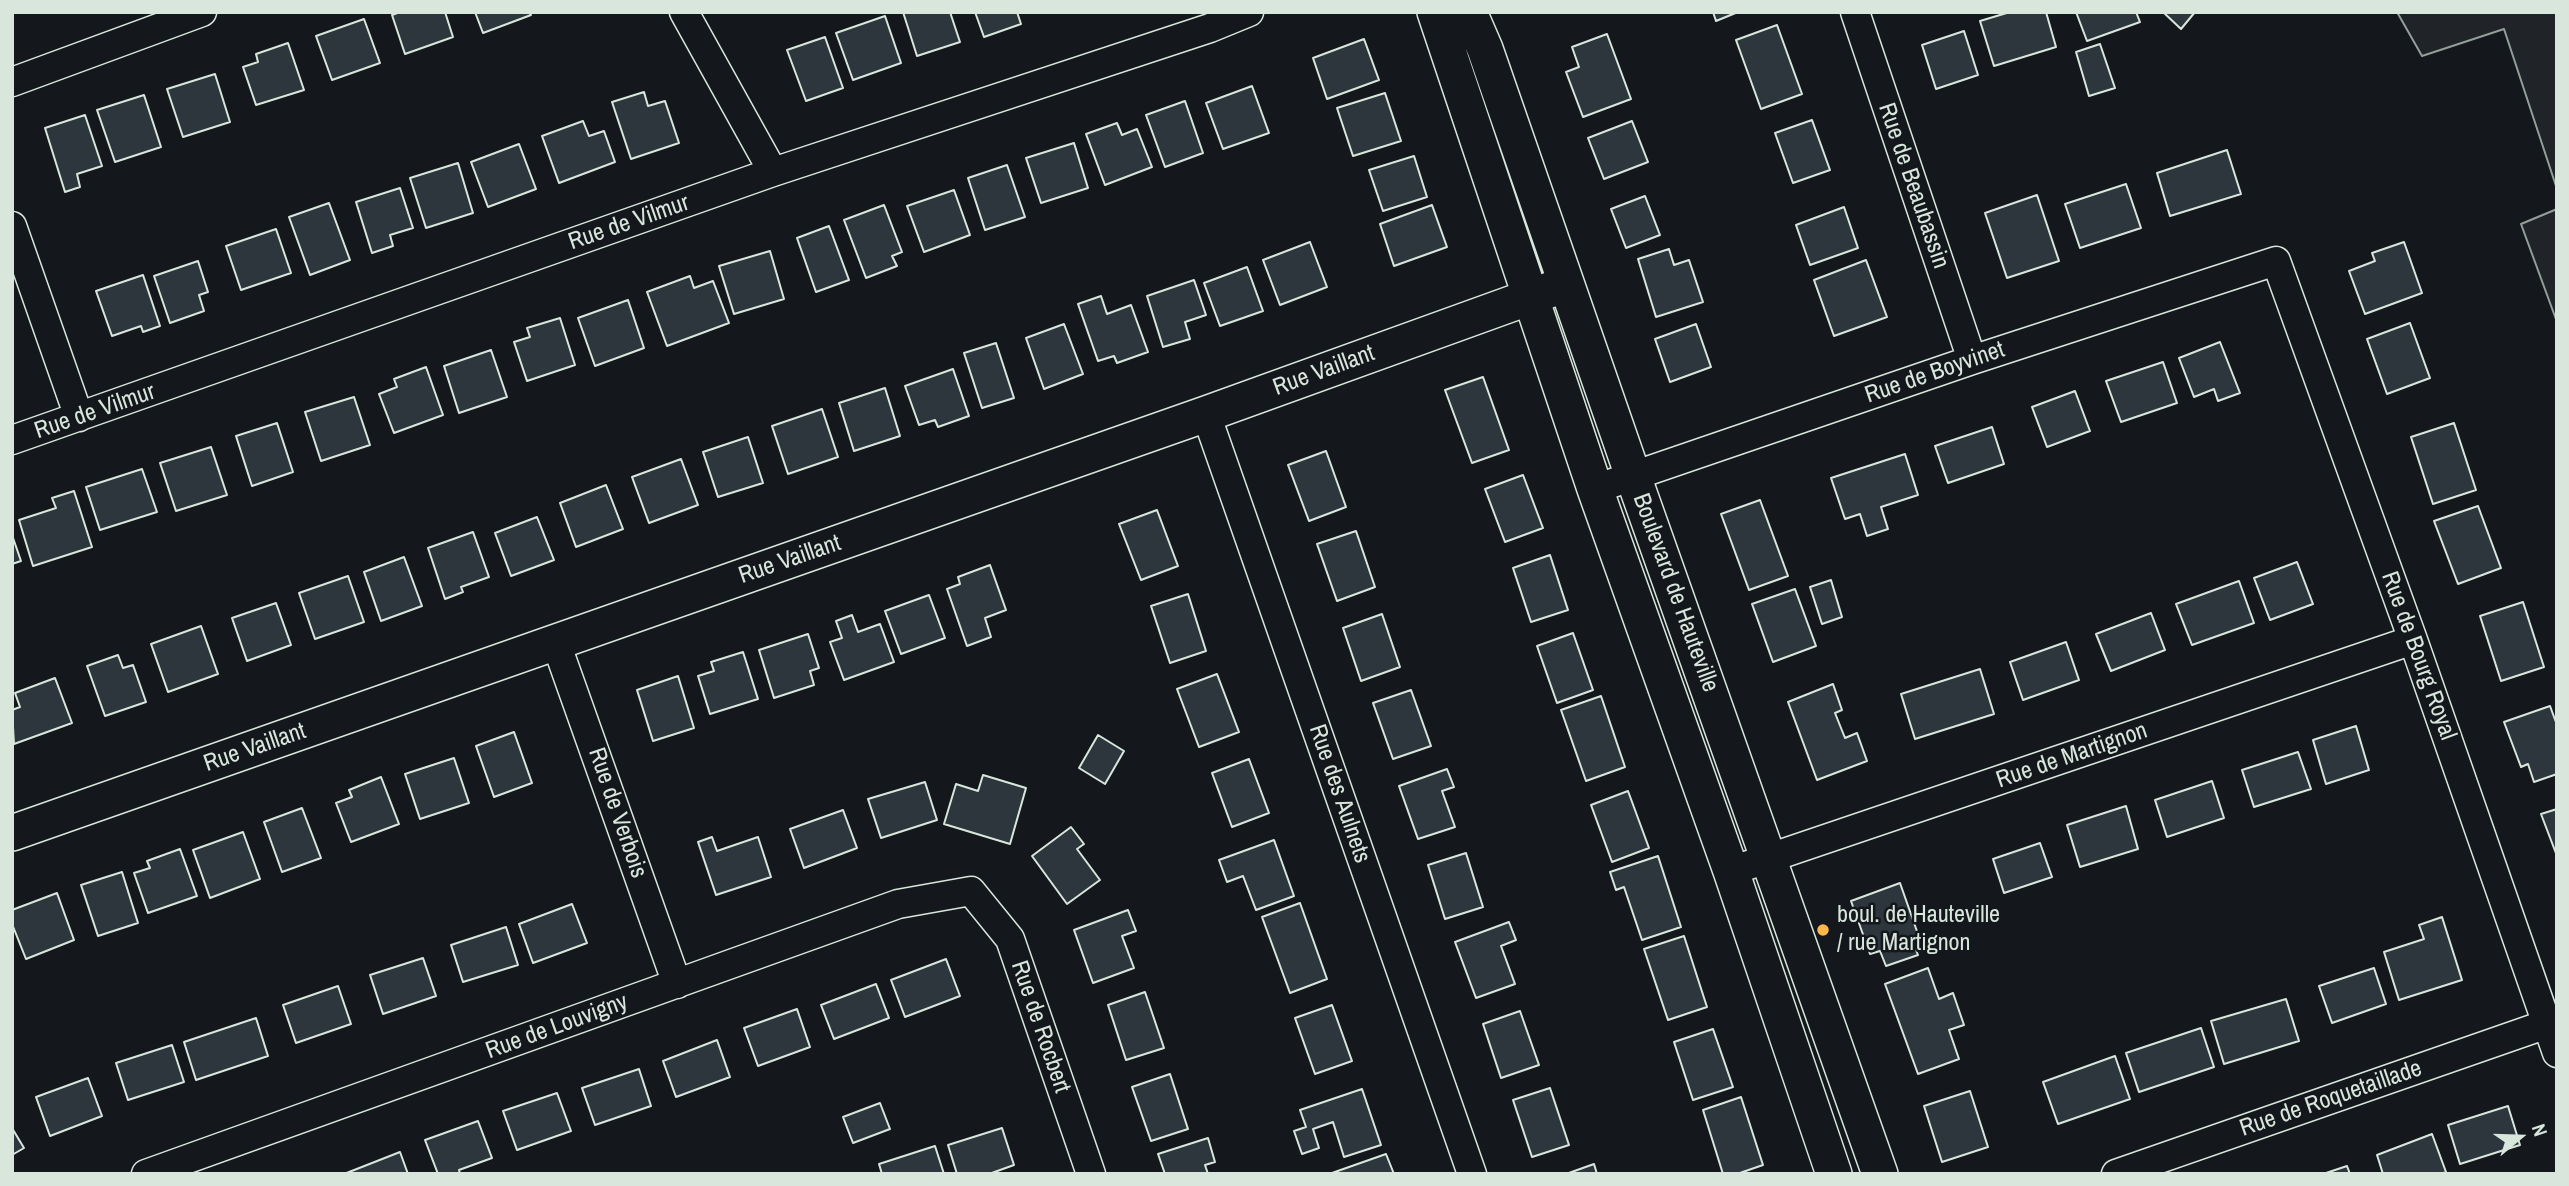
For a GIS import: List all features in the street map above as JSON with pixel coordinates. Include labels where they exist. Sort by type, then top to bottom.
[{"type":"street","points":[[12,82],[202,12]]},
{"type":"street","points":[[684,12],[773,172]]},
{"type":"street","name":"Rue de Vilmur","points":[[12,440],[773,172],[1210,28],[1249,12]]},
{"type":"street","name":"Boulevard de Hauteville","points":[[1435,12],[1595,489],[1835,1174]]},
{"type":"street","name":"Boulevard de Hauteville","points":[[1469,12],[1485,49],[1880,1174]]},
{"type":"street","name":"Rue de Beaubassin","points":[[1855,12],[1972,360]]},
{"type":"street","points":[[12,226],[79,417]]},
{"type":"street","name":"Rue de Boyvinet","points":[[1595,489],[1972,360],[2276,261]]},
{"type":"street","name":"Rue de Bourg Royal","points":[[2276,261],[2413,640],[2557,1053]]},
{"type":"street","name":"Rue Vaillant","points":[[12,833],[1206,414],[1566,284]]},
{"type":"street","name":"Rue des Aulnets","points":[[1206,414],[1472,1174]]},
{"type":"street","name":"Rue de Martignon","points":[[1731,871],[2413,640]]},
{"type":"street","name":"Rue de Verbois","points":[[556,643],[677,984]]},
{"type":"street","name":"Rue de Louvigny","points":[[146,1174],[898,904],[971,891]]},
{"type":"street","name":"Rue de Rocbert","points":[[971,891],[1010,939],[1091,1174]]},
{"type":"street","name":"Rue de Roquetaillade","points":[[2116,1174],[2547,1024]]},
{"type":"shaded area","points":[[2397,12],[2557,12],[2557,189],[2504,29],[2422,56]]},
{"type":"shaded area","points":[[2557,209],[2557,322],[2521,224]]},
{"type":"building","points":[[400,12],[445,12],[453,37],[405,54],[392,15]]},
{"type":"building","points":[[475,12],[529,12],[531,15],[483,33]]},
{"type":"building","points":[[903,12],[950,12],[960,42],[917,56]]},
{"type":"building","points":[[975,12],[1017,12],[1021,24],[984,37]]},
{"type":"building","points":[[1713,12],[1738,12],[1716,21]]},
{"type":"building","points":[[2010,12],[2046,12],[2056,47],[1994,66],[1980,21]]},
{"type":"building","points":[[2076,12],[2136,12],[2140,22],[2087,41]]},
{"type":"building","points":[[2163,12],[2195,12],[2181,29]]},
{"type":"building","points":[[885,16],[901,63],[853,80],[836,33]]},
{"type":"building","points":[[364,19],[380,63],[332,80],[316,36]]},
{"type":"building","points":[[1777,25],[1802,94],[1761,109],[1736,40]]},
{"type":"building","points":[[1964,31],[1978,75],[1936,89],[1922,45]]},
{"type":"building","points":[[1607,34],[1631,99],[1583,117],[1566,72],[1579,67],[1572,47]]},
{"type":"building","points":[[825,37],[843,88],[806,101],[787,50]]},
{"type":"building","points":[[1364,39],[1379,80],[1327,99],[1313,58]]},
{"type":"building","points":[[288,43],[304,90],[256,105],[243,67],[258,62],[256,54]]},
{"type":"building","points":[[2100,44],[2115,88],[2089,96],[2076,52]]},
{"type":"building","points":[[215,74],[230,122],[183,137],[167,89]]},
{"type":"building","points":[[1252,86],[1269,133],[1223,149],[1206,103]]},
{"type":"building","points":[[644,92],[648,106],[665,101],[679,143],[631,159],[612,102]]},
{"type":"building","points":[[1385,93],[1401,141],[1353,156],[1337,108]]},
{"type":"building","points":[[144,95],[161,147],[115,162],[97,110]]},
{"type":"building","points":[[1185,101],[1203,153],[1165,167],[1146,115]]},
{"type":"building","points":[[85,115],[102,166],[77,174],[80,187],[65,192],[45,128]]},
{"type":"building","points":[[1812,120],[1830,170],[1793,183],[1775,133]]},
{"type":"building","points":[[583,121],[589,136],[604,131],[615,162],[559,183],[542,136]]},
{"type":"building","points":[[1632,121],[1648,162],[1604,179],[1588,138]]},
{"type":"building","points":[[1117,123],[1122,135],[1137,129],[1152,167],[1105,185],[1086,134]]},
{"type":"building","points":[[1074,143],[1088,188],[1041,203],[1026,158]]},
{"type":"building","points":[[519,144],[536,189],[488,207],[471,162]]},
{"type":"building","points":[[2227,150],[2241,194],[2170,216],[2157,173]]},
{"type":"building","points":[[1414,156],[1427,197],[1383,211],[1369,170]]},
{"type":"building","points":[[458,163],[473,213],[426,228],[410,178]]},
{"type":"building","points":[[1007,165],[1025,217],[985,230],[968,178]]},
{"type":"building","points":[[2126,184],[2141,228],[2080,248],[2065,204]]},
{"type":"building","points":[[400,188],[413,228],[390,235],[393,246],[372,253],[356,202]]},
{"type":"building","points":[[954,190],[970,235],[924,252],[907,206]]},
{"type":"building","points":[[2037,195],[2059,261],[2007,278],[1985,213]]},
{"type":"building","points":[[1645,196],[1660,235],[1626,248],[1611,209]]},
{"type":"building","points":[[329,203],[350,260],[310,275],[289,217]]},
{"type":"building","points":[[884,205],[902,252],[892,256],[897,266],[866,278],[844,220]]},
{"type":"building","points":[[1432,205],[1447,247],[1394,266],[1380,224]]},
{"type":"building","points":[[1844,207],[1858,248],[1810,265],[1796,225]]},
{"type":"building","points":[[829,226],[849,280],[816,292],[797,238]]},
{"type":"building","points":[[276,229],[291,273],[241,290],[226,246]]},
{"type":"building","points":[[1310,242],[1327,287],[1280,305],[1263,260]]},
{"type":"building","points":[[2404,242],[2422,293],[2365,314],[2349,271],[2375,261],[2372,253]]},
{"type":"building","points":[[1669,249],[1674,265],[1689,260],[1703,302],[1656,317],[1638,259]]},
{"type":"building","points":[[770,251],[784,299],[734,314],[719,266]]},
{"type":"building","points":[[1866,260],[1887,317],[1834,336],[1814,280]]},
{"type":"building","points":[[198,261],[208,292],[199,295],[204,311],[170,323],[154,276]]},
{"type":"building","points":[[1247,267],[1263,311],[1220,326],[1204,283]]},
{"type":"building","points":[[143,275],[160,326],[143,332],[141,326],[112,336],[96,291]]},
{"type":"building","points":[[690,276],[694,288],[713,281],[729,323],[667,346],[647,292]]},
{"type":"building","points":[[1194,280],[1206,315],[1185,322],[1190,339],[1163,347],[1147,296]]},
{"type":"building","points":[[1101,296],[1107,314],[1131,305],[1148,352],[1117,363],[1114,356],[1098,361],[1078,304]]},
{"type":"building","points":[[628,300],[644,348],[595,366],[578,318]]},
{"type":"building","points":[[560,318],[575,365],[527,381],[514,342],[530,337],[527,328]]},
{"type":"building","points":[[2410,323],[2430,378],[2387,394],[2367,339]]},
{"type":"building","points":[[1064,324],[1083,374],[1044,389],[1026,338]]},
{"type":"building","points":[[1696,324],[1711,367],[1670,382],[1655,339]]},
{"type":"building","points":[[2220,342],[2240,393],[2218,401],[2214,389],[2194,397],[2179,358]]},
{"type":"building","points":[[996,343],[1014,398],[982,408],[964,353]]},
{"type":"building","points":[[491,350],[507,397],[459,413],[444,366]]},
{"type":"building","points":[[2163,362],[2177,403],[2121,422],[2106,381]]},
{"type":"building","points":[[426,367],[443,415],[394,433],[379,394],[397,387],[394,379]]},
{"type":"building","points":[[953,369],[969,416],[938,427],[935,420],[919,425],[905,386]]},
{"type":"building","points":[[1483,377],[1509,450],[1472,463],[1445,390]]},
{"type":"building","points":[[885,388],[900,436],[854,451],[839,403]]},
{"type":"building","points":[[2075,391],[2090,431],[2047,447],[2032,407]]},
{"type":"building","points":[[354,397],[370,445],[321,461],[305,412]]},
{"type":"building","points":[[822,409],[838,457],[788,474],[772,426]]},
{"type":"building","points":[[277,423],[293,472],[252,486],[236,436]]},
{"type":"building","points":[[2454,423],[2476,490],[2433,504],[2411,437]]},
{"type":"building","points":[[1992,427],[2004,464],[1948,483],[1935,446]]},
{"type":"building","points":[[748,437],[763,483],[718,497],[703,452]]},
{"type":"building","points":[[211,447],[227,495],[176,511],[160,463]]},
{"type":"building","points":[[1326,451],[1346,507],[1309,521],[1288,465]]},
{"type":"building","points":[[1905,454],[1918,495],[1881,507],[1888,529],[1867,536],[1860,514],[1845,519],[1831,478]]},
{"type":"building","points":[[681,459],[698,505],[649,523],[632,477]]},
{"type":"building","points":[[142,469],[157,512],[100,530],[86,487]]},
{"type":"building","points":[[1523,475],[1543,528],[1505,542],[1485,489]]},
{"type":"building","points":[[606,485],[623,529],[576,547],[560,503]]},
{"type":"building","points":[[74,491],[92,547],[33,566],[19,520],[56,508],[52,498]]},
{"type":"building","points":[[1760,500],[1788,576],[1749,590],[1721,514]]},
{"type":"building","points":[[2478,506],[2501,568],[2458,584],[2434,521]]},
{"type":"building","points":[[1157,510],[1178,566],[1141,580],[1119,524]]},
{"type":"building","points":[[537,517],[554,560],[511,576],[495,533]]},
{"type":"building","points":[[1356,531],[1375,587],[1337,601],[1317,544]]},
{"type":"building","points":[[473,532],[489,577],[461,587],[463,592],[445,599],[428,548]]},
{"type":"building","points":[[12,535],[21,561],[12,564]]},
{"type":"building","points":[[1550,555],[1568,610],[1531,622],[1513,568]]},
{"type":"building","points":[[404,557],[422,606],[381,621],[364,572]]},
{"type":"building","points":[[2297,562],[2313,604],[2270,620],[2254,578]]},
{"type":"building","points":[[990,565],[1006,610],[985,618],[991,637],[967,646],[947,589],[960,584],[958,577]]},
{"type":"building","points":[[348,576],[364,622],[315,639],[299,593]]},
{"type":"building","points":[[1831,580],[1842,617],[1822,624],[1810,587]]},
{"type":"building","points":[[2239,581],[2254,623],[2192,645],[2176,604]]},
{"type":"building","points":[[1795,589],[1816,646],[1773,662],[1752,604]]},
{"type":"building","points":[[1188,594],[1206,651],[1170,663],[1151,606]]},
{"type":"building","points":[[929,595],[945,638],[901,654],[885,611]]},
{"type":"building","points":[[2523,602],[2544,667],[2501,681],[2480,616]]},
{"type":"building","points":[[276,603],[291,645],[247,661],[232,618]]},
{"type":"building","points":[[2151,613],[2165,650],[2111,671],[2096,634]]},
{"type":"building","points":[[1382,614],[1400,667],[1361,681],[1343,628]]},
{"type":"building","points":[[852,615],[858,632],[880,624],[894,662],[844,680],[830,642],[842,638],[836,621]]},
{"type":"building","points":[[201,626],[218,674],[168,692],[151,644]]},
{"type":"building","points":[[1573,633],[1593,690],[1557,703],[1537,646]]},
{"type":"building","points":[[808,634],[819,668],[810,671],[814,685],[774,698],[759,650]]},
{"type":"building","points":[[2066,642],[2079,680],[2023,700],[2010,662]]},
{"type":"building","points":[[743,652],[758,699],[710,714],[698,676],[714,671],[711,662]]},
{"type":"building","points":[[118,655],[123,668],[133,665],[146,702],[105,716],[87,666]]},
{"type":"building","points":[[1980,669],[1994,714],[1915,739],[1901,694]]},
{"type":"building","points":[[1217,674],[1239,732],[1199,747],[1177,689]]},
{"type":"building","points":[[678,676],[694,728],[653,741],[637,690]]},
{"type":"building","points":[[55,678],[72,723],[14,744],[12,710],[20,707],[15,693]]},
{"type":"building","points":[[1833,684],[1842,710],[1835,713],[1845,738],[1857,733],[1867,761],[1817,780],[1788,702]]},
{"type":"building","points":[[1411,690],[1431,746],[1393,759],[1373,703]]},
{"type":"building","points":[[1601,696],[1625,767],[1586,781],[1561,710]]},
{"type":"building","points":[[2550,706],[2557,725],[2557,774],[2534,782],[2528,764],[2521,767],[2504,722]]},
{"type":"building","points":[[2356,726],[2369,770],[2326,784],[2313,740]]},
{"type":"building","points":[[514,732],[532,783],[494,797],[476,746]]},
{"type":"building","points":[[1098,735],[1124,751],[1105,784],[1079,768]]},
{"type":"building","points":[[2298,752],[2311,789],[2254,807],[2242,770]]},
{"type":"building","points":[[454,758],[469,803],[420,819],[405,774]]},
{"type":"building","points":[[1249,759],[1269,813],[1232,827],[1212,773]]},
{"type":"building","points":[[1447,769],[1454,787],[1442,791],[1455,827],[1418,839],[1399,786]]},
{"type":"building","points":[[983,775],[1026,788],[1010,844],[944,824],[956,784],[978,791]]},
{"type":"building","points":[[381,777],[399,824],[351,842],[336,803],[352,797],[349,790]]},
{"type":"building","points":[[2212,781],[2224,818],[2167,837],[2155,800]]},
{"type":"building","points":[[925,782],[937,820],[881,838],[868,799]]},
{"type":"building","points":[[1628,791],[1649,848],[1612,862],[1591,805]]},
{"type":"building","points":[[2126,806],[2138,849],[2080,867],[2067,825]]},
{"type":"building","points":[[302,808],[321,858],[282,872],[264,822]]},
{"type":"building","points":[[2557,809],[2557,856],[2541,814]]},
{"type":"building","points":[[843,810],[857,848],[804,868],[790,829]]},
{"type":"building","points":[[1071,827],[1084,844],[1077,849],[1100,880],[1067,904],[1032,856]]},
{"type":"building","points":[[243,832],[260,879],[210,898],[193,850]]},
{"type":"building","points":[[712,837],[717,851],[758,837],[771,877],[716,895],[698,842]]},
{"type":"building","points":[[1274,840],[1294,896],[1256,910],[1243,876],[1227,882],[1219,860]]},
{"type":"building","points":[[2040,843],[2052,877],[2004,893],[1993,859]]},
{"type":"building","points":[[180,849],[197,896],[148,913],[134,873],[150,868],[147,861]]},
{"type":"building","points":[[1466,853],[1483,907],[1445,919],[1428,865]]},
{"type":"building","points":[[1658,856],[1681,927],[1642,940],[1624,887],[1616,890],[1610,872]]},
{"type":"building","points":[[122,872],[138,923],[98,936],[81,885]]},
{"type":"building","points":[[1900,883],[1919,937],[1912,939],[1918,955],[1886,966],[1880,951],[1870,954],[1851,901]]},
{"type":"building","points":[[57,893],[74,940],[26,959],[12,924],[12,910]]},
{"type":"building","points":[[1300,903],[1327,979],[1290,993],[1262,917]]},
{"type":"building","points":[[572,904],[587,943],[533,963],[519,924]]},
{"type":"building","points":[[1128,910],[1136,931],[1122,936],[1134,968],[1093,983],[1074,930]]},
{"type":"building","points":[[2442,917],[2462,980],[2399,1000],[2384,952],[2424,939],[2419,925]]},
{"type":"building","points":[[1509,922],[1516,940],[1501,946],[1515,984],[1476,998],[1455,942]]},
{"type":"building","points":[[506,927],[518,965],[463,982],[451,945]]},
{"type":"building","points":[[1684,936],[1707,1007],[1668,1020],[1644,949]]},
{"type":"building","points":[[423,958],[436,996],[383,1014],[370,975]]},
{"type":"building","points":[[946,959],[960,996],[905,1017],[891,980]]},
{"type":"building","points":[[1928,968],[1939,999],[1953,993],[1964,1025],[1949,1030],[1959,1059],[1918,1074],[1885,984]]},
{"type":"building","points":[[2374,968],[2386,1004],[2332,1023],[2319,986]]},
{"type":"building","points":[[876,984],[889,1018],[834,1039],[821,1005]]},
{"type":"building","points":[[338,986],[351,1024],[296,1043],[283,1005]]},
{"type":"building","points":[[1145,992],[1164,1048],[1126,1060],[1108,1005]]},
{"type":"building","points":[[2286,999],[2299,1041],[2224,1064],[2211,1021]]},
{"type":"building","points":[[1332,1005],[1352,1061],[1315,1074],[1295,1018]]},
{"type":"building","points":[[797,1009],[810,1047],[758,1066],[744,1028]]},
{"type":"building","points":[[1520,1011],[1539,1065],[1501,1078],[1483,1024]]},
{"type":"building","points":[[256,1018],[268,1056],[196,1080],[184,1042]]},
{"type":"building","points":[[2201,1028],[2214,1067],[2139,1092],[2126,1053]]},
{"type":"building","points":[[1713,1029],[1733,1087],[1693,1100],[1674,1042]]},
{"type":"building","points":[[717,1040],[730,1077],[676,1097],[663,1061]]},
{"type":"building","points":[[172,1045],[184,1082],[128,1100],[116,1063]]},
{"type":"building","points":[[2115,1056],[2130,1099],[2058,1124],[2043,1082]]},
{"type":"building","points":[[639,1069],[651,1106],[595,1125],[582,1088]]},
{"type":"building","points":[[1170,1074],[1188,1129],[1151,1141],[1132,1087]]},
{"type":"building","points":[[88,1078],[102,1116],[50,1136],[36,1097]]},
{"type":"building","points":[[1550,1088],[1569,1145],[1532,1157],[1513,1100]]},
{"type":"building","points":[[1362,1089],[1381,1145],[1344,1157],[1333,1122],[1313,1129],[1319,1148],[1302,1154],[1294,1131],[1306,1127],[1300,1110]]},
{"type":"building","points":[[1970,1091],[1988,1147],[1942,1162],[1924,1106]]},
{"type":"building","points":[[557,1093],[571,1131],[517,1150],[503,1111]]},
{"type":"building","points":[[1741,1097],[1763,1165],[1737,1174],[1723,1174],[1703,1110]]},
{"type":"building","points":[[880,1103],[890,1129],[853,1143],[843,1117]]},
{"type":"building","points":[[2508,1106],[2520,1145],[2460,1164],[2448,1125]]},
{"type":"building","points":[[478,1121],[492,1158],[459,1170],[460,1174],[438,1174],[425,1140]]},
{"type":"building","points":[[12,1128],[24,1148],[12,1155]]},
{"type":"building","points":[[1002,1128],[1014,1165],[989,1174],[957,1174],[948,1145]]},
{"type":"building","points":[[2432,1134],[2446,1172],[2383,1174],[2377,1155]]},
{"type":"building","points":[[1208,1138],[1215,1162],[1205,1165],[1208,1174],[1165,1174],[1158,1154]]},
{"type":"building","points":[[935,1146],[944,1174],[882,1174],[879,1164]]},
{"type":"building","points":[[400,1152],[408,1174],[344,1174]]},
{"type":"building","points":[[1386,1154],[1394,1174],[1332,1173]]},
{"type":"building","points":[[1594,1164],[1597,1174],[1566,1174]]},
{"type":"building","points":[[2347,1166],[2350,1174],[2323,1174]]},
{"type":"place","name":"boul. de Hauteville / rue Martignon","points":[[1823,930]]}]
